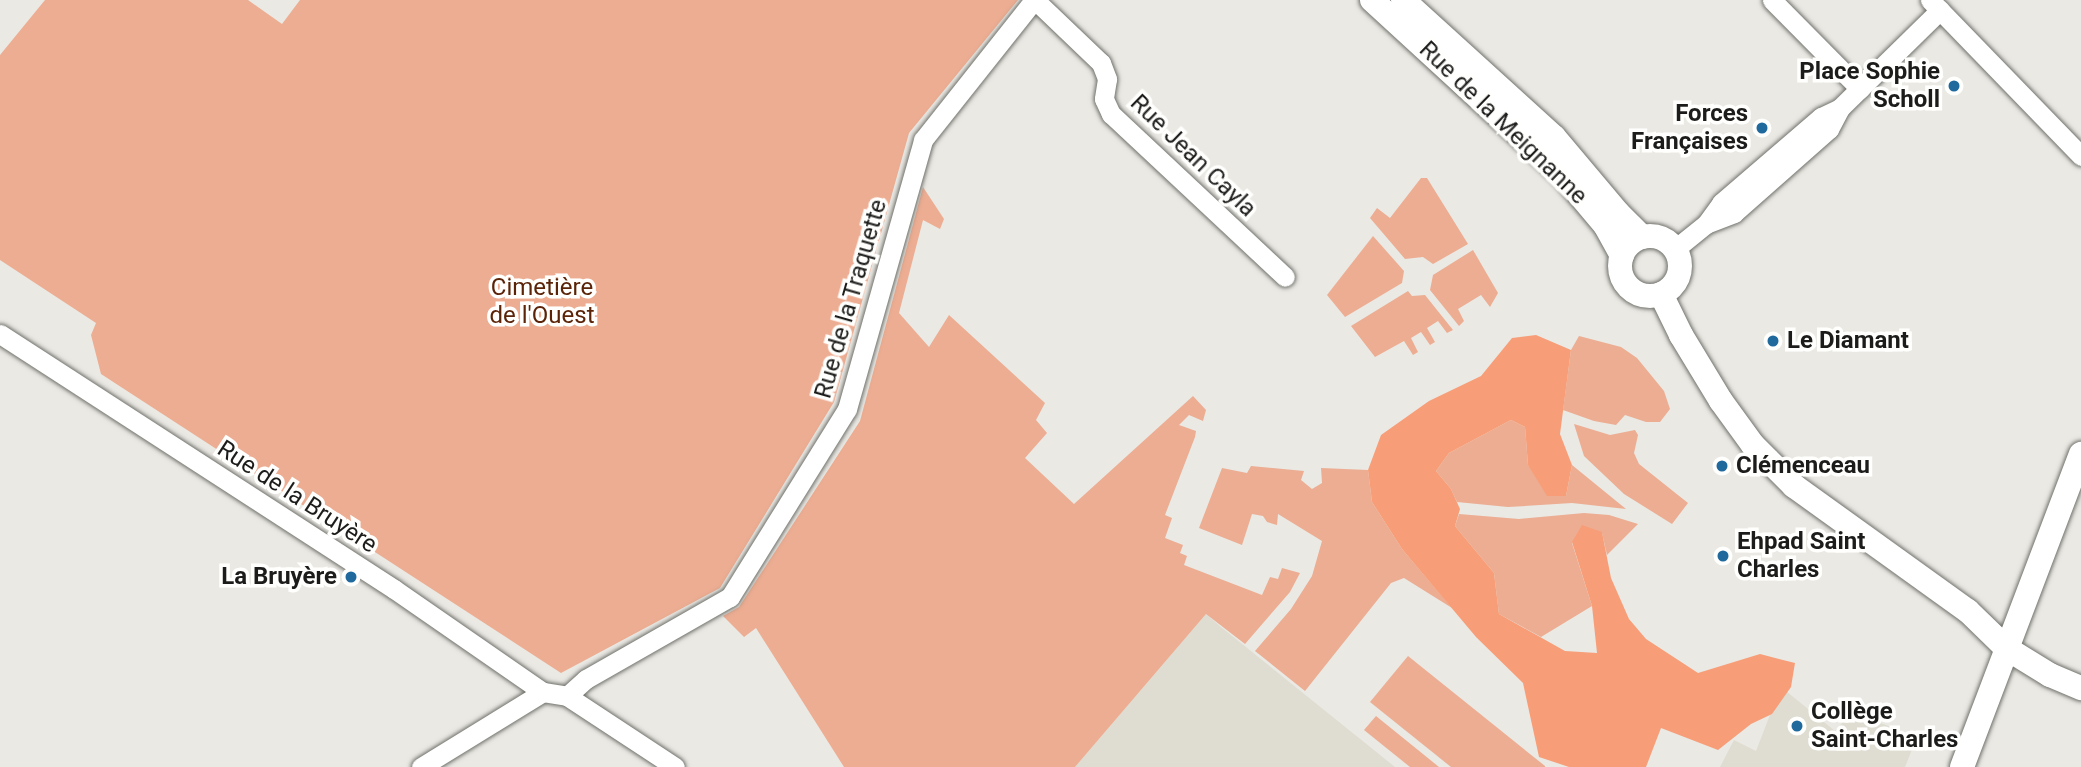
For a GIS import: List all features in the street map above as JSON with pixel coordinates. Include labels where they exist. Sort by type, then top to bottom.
[{"type":"main road","name":"Rue de la Meignanne","points":[[1372,0],[1562,174],[1605,225],[1622,256]]},
{"type":"main road","name":"Rue de la Meignanne","points":[[1403,0],[1554,137],[1618,214],[1642,237]]},
{"type":"main road","points":[[1642,237],[1662,238],[1675,249],[1680,259],[1678,279],[1661,294],[1643,295],[1632,290],[1620,270],[1622,256],[1632,242],[1642,237]]},
{"type":"main road","points":[[1661,294],[1681,335],[1721,401],[1764,456],[1794,486],[1968,611],[2006,648],[2050,676],[2081,688]]},
{"type":"main road","points":[[1962,767],[2081,454]]},
{"type":"street","name":"Rue Jean Cayla","points":[[1035,0],[1101,62],[1107,79],[1104,99],[1111,114],[1285,277]]},
{"type":"street","name":"Rue de la Traquette","points":[[567,696],[586,679],[730,597],[847,409],[923,140],[1035,0]]},
{"type":"street","points":[[1772,0],[1860,89]]},
{"type":"street","points":[[1675,249],[1706,224],[1721,203],[1821,117],[1840,108],[1935,5],[2081,156]]},
{"type":"street","name":"Rue de la Bruyère","points":[[0,334],[394,589],[543,692],[567,696]]},
{"type":"street","points":[[421,767],[543,692]]},
{"type":"street","points":[[567,696],[675,767]]},
{"type":"shaded area","points":[[1536,335],[1571,350],[1560,434],[1572,465],[1566,496],[1547,496],[1528,465],[1525,427],[1511,420],[1449,453],[1436,471],[1451,489],[1460,509],[1455,526],[1494,573],[1499,614],[1565,651],[1597,653],[1592,606],[1572,542],[1582,525],[1602,532],[1611,578],[1629,619],[1646,639],[1698,673],[1760,654],[1795,663],[1791,687],[1772,714],[1751,724],[1718,750],[1661,728],[1646,767],[1569,767],[1539,757],[1523,683],[1476,637],[1402,549],[1372,502],[1368,470],[1381,435],[1429,401],[1481,376],[1512,338]]},
{"type":"shaded area","points":[[1206,614],[1221,627],[1395,767],[1075,767]]},
{"type":"shaded area","name":"Collège Saint-Charles","points":[[1786,691],[1835,731],[1852,712],[1917,737],[1905,767],[1720,767],[1734,740],[1756,751],[1773,707]]},
{"type":"green space","name":"Cimetière de l'Ouest","points":[[45,0],[248,0],[282,24],[300,0],[1018,0],[909,133],[834,402],[720,588],[561,673],[101,374],[91,335],[96,323],[0,260],[0,55]]},
{"type":"green space","points":[[1421,178],[1427,178],[1468,244],[1433,264],[1423,257],[1405,259],[1370,218],[1377,208],[1390,218]]},
{"type":"green space","points":[[923,187],[944,219],[940,229],[923,220],[899,313],[929,347],[949,315],[1045,403],[1036,420],[1047,433],[1025,458],[1074,504],[1193,396],[1206,410],[1203,421],[1189,415],[1179,425],[1196,431],[1165,515],[1172,518],[1165,538],[1183,545],[1180,553],[1187,556],[1184,565],[1262,595],[1270,577],[1278,579],[1282,568],[1300,573],[1290,592],[1245,644],[1206,614],[1075,767],[844,767],[756,628],[744,637],[723,616],[739,607],[860,421]]},
{"type":"green space","points":[[1373,236],[1404,271],[1402,283],[1345,317],[1327,295]]},
{"type":"green space","points":[[1473,250],[1498,293],[1490,307],[1481,295],[1458,309],[1464,321],[1459,326],[1430,290],[1433,275]]},
{"type":"green space","points":[[1408,291],[1412,296],[1425,295],[1453,330],[1447,333],[1438,321],[1427,328],[1435,342],[1430,345],[1421,332],[1411,338],[1418,352],[1413,355],[1404,341],[1375,357],[1351,326]]},
{"type":"green space","points":[[1579,336],[1621,347],[1637,358],[1664,391],[1670,409],[1660,422],[1646,422],[1625,415],[1616,425],[1594,421],[1563,410],[1571,350]]},
{"type":"green space","points":[[1511,420],[1525,427],[1528,465],[1566,496],[1572,465],[1626,509],[1572,503],[1508,507],[1457,502],[1451,489],[1436,471],[1449,453]]},
{"type":"green space","points":[[1574,424],[1610,435],[1635,430],[1638,435],[1634,453],[1639,464],[1688,503],[1672,524],[1624,494],[1584,456]]},
{"type":"green space","points":[[1251,466],[1304,471],[1301,480],[1312,489],[1322,483],[1321,468],[1368,470],[1372,502],[1402,549],[1452,608],[1404,578],[1391,583],[1305,691],[1255,651],[1291,609],[1312,576],[1322,541],[1278,514],[1277,525],[1267,522],[1263,516],[1252,514],[1242,545],[1199,528],[1222,468],[1247,473]]},
{"type":"green space","points":[[1584,513],[1609,515],[1638,524],[1607,555],[1602,533],[1572,543],[1592,606],[1541,637],[1499,614],[1494,573],[1455,526],[1459,514],[1519,519]]},
{"type":"green space","points":[[1408,656],[1545,767],[1451,767],[1370,702]]},
{"type":"green space","points":[[1376,716],[1439,767],[1410,767],[1364,730]]},
{"type":"place","name":"Place Sophie Scholl","points":[[1954,86]]},
{"type":"place","name":"Forces Françaises","points":[[1762,128]]},
{"type":"place","name":"Le Diamant","points":[[1773,341]]},
{"type":"place","name":"Clémenceau","points":[[1722,466]]},
{"type":"place","name":"Ehpad Saint Charles","points":[[1723,556]]},
{"type":"place","name":"La Bruyère","points":[[351,577]]},
{"type":"place","name":"Collège Saint-Charles","points":[[1797,726]]}]
